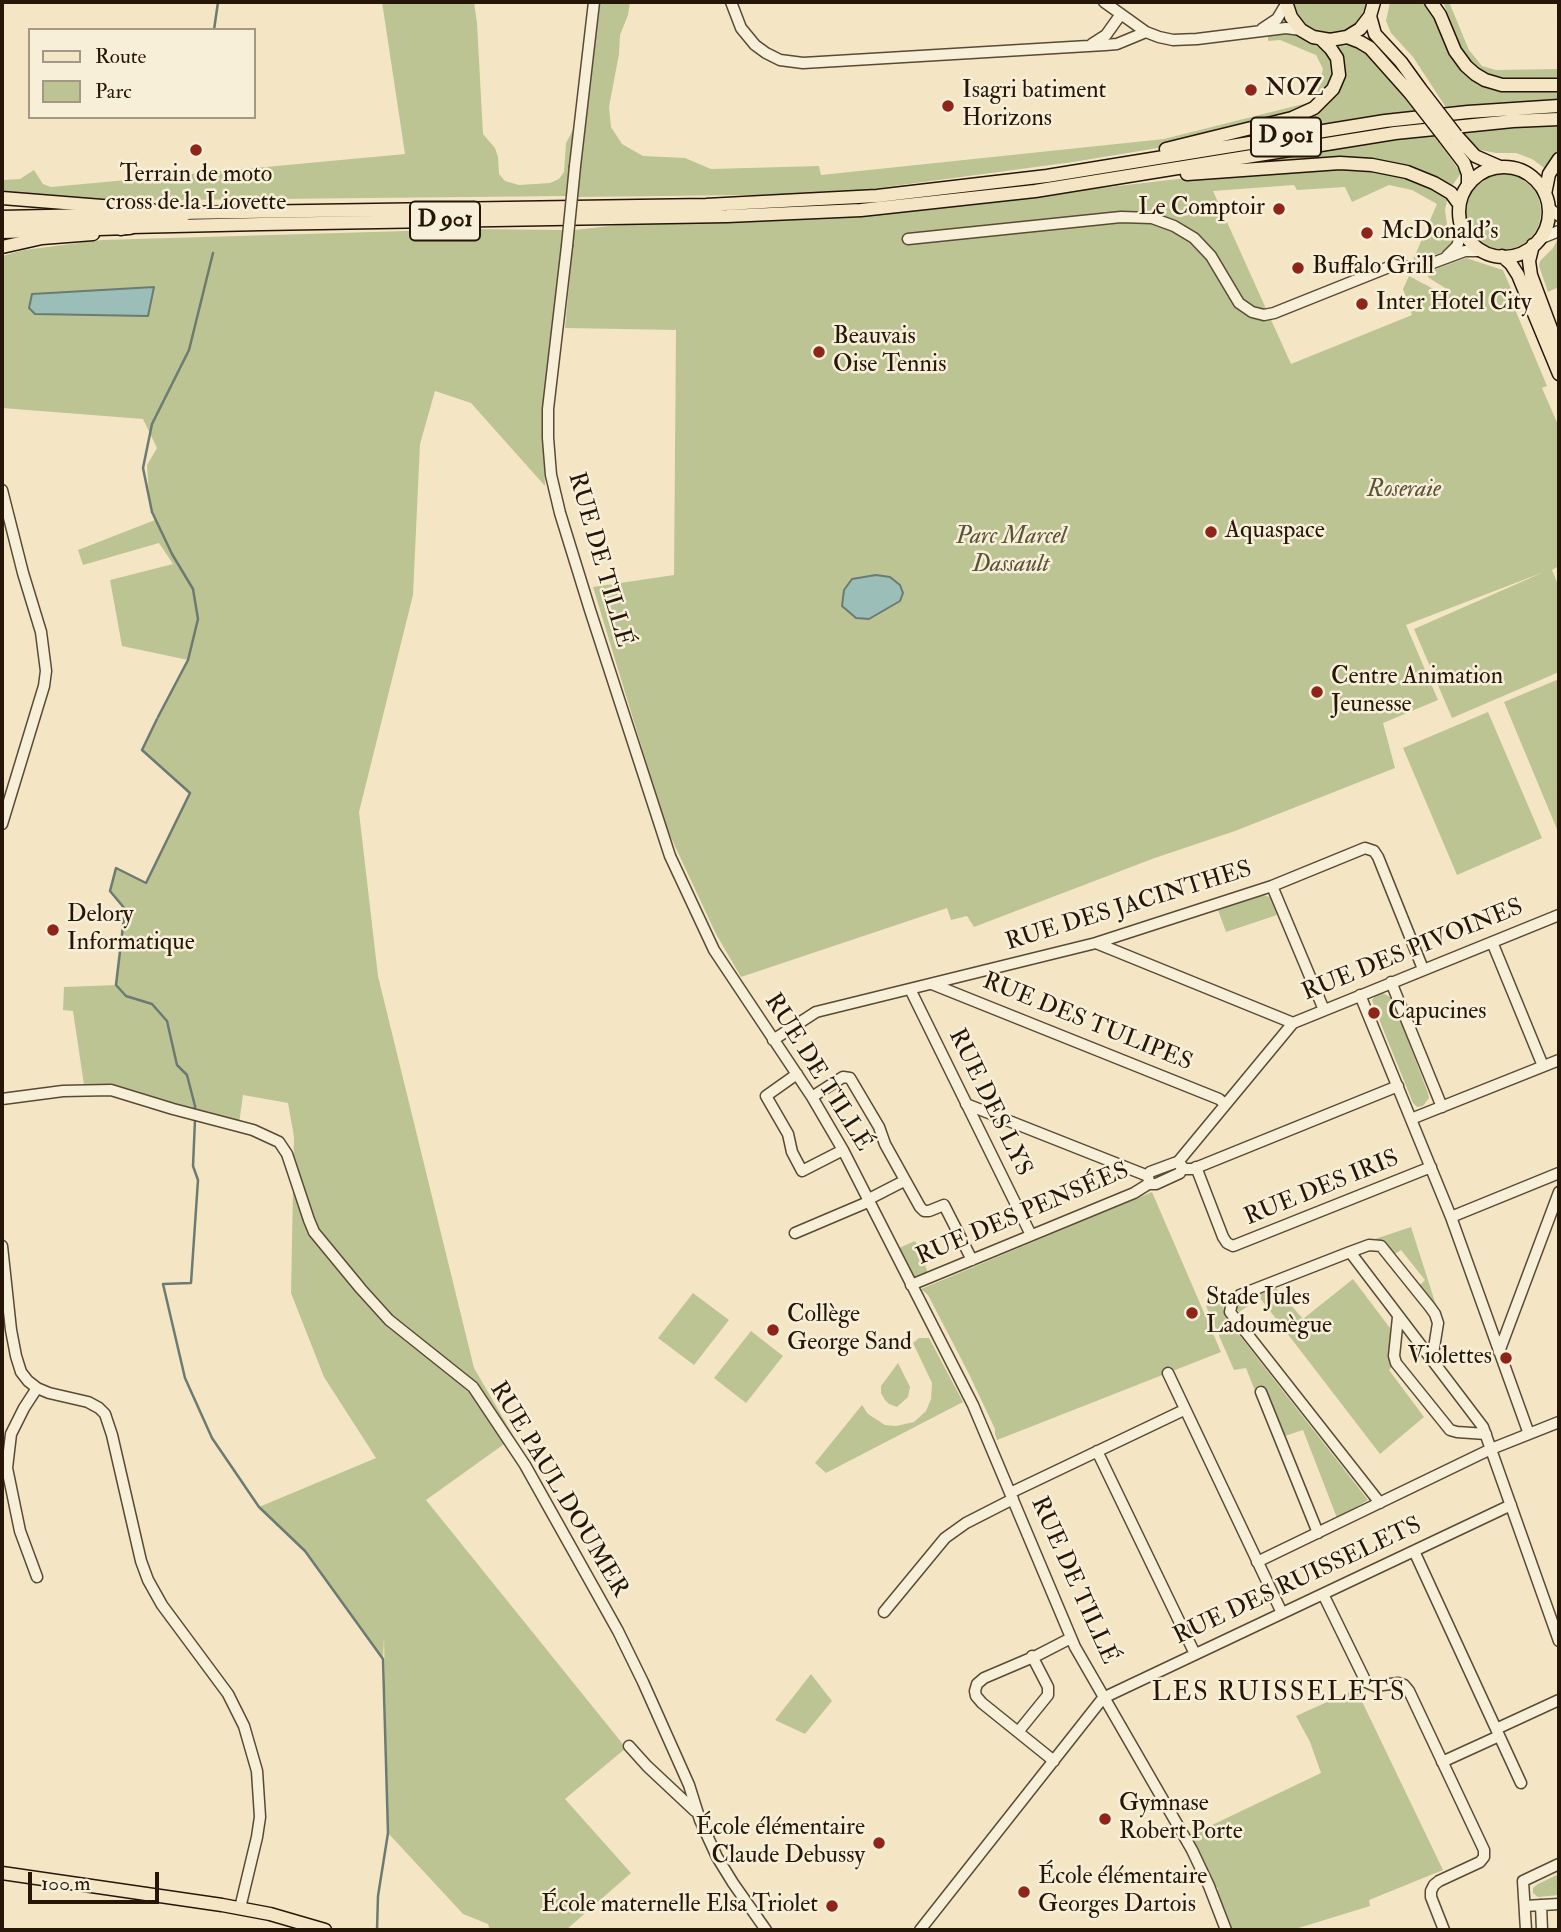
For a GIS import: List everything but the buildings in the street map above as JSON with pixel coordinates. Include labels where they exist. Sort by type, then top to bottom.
[{"type":"highway","name":"D 901","points":[[2,218],[184,214]]},
{"type":"highway","name":"D 901","points":[[2,231],[131,227]]},
{"type":"main road","points":[[1286,3],[1291,17],[1301,30],[1321,40],[1336,40],[1360,29],[1370,16],[1374,2]]},
{"type":"main road","points":[[1431,2],[1437,9],[1458,57],[1475,74],[1502,85],[1559,85]]},
{"type":"main road","points":[[1370,16],[1375,34],[1450,137],[1464,163],[1468,184]]},
{"type":"main road","points":[[1346,37],[1370,48],[1415,90]]},
{"type":"main road","points":[[1013,181],[1065,167],[1178,146],[1304,114],[1329,94],[1339,75],[1336,58],[1321,40]]},
{"type":"main road","name":"D 901","points":[[184,214],[775,202],[877,196],[1013,181],[1376,122],[1477,111],[1559,106]]},
{"type":"main road","name":"D 901","points":[[131,227],[704,217],[886,208],[979,198],[1395,133],[1559,119]]},
{"type":"main road","points":[[1450,137],[1475,156],[1501,167],[1525,172],[1536,181],[1546,201]]},
{"type":"main road","points":[[1559,159],[1549,174],[1546,225],[1529,261],[1559,374]]},
{"type":"main road","points":[[1120,177],[1313,164],[1364,164],[1399,170],[1434,183],[1451,193],[1460,204]]},
{"type":"main road","points":[[1501,167],[1483,172],[1468,184],[1460,204],[1462,229],[1470,242],[1482,251],[1502,256],[1521,253],[1536,242]]},
{"type":"main road","points":[[2,198],[184,214]]},
{"type":"main road","points":[[2,247],[31,240],[131,227]]},
{"type":"main road","points":[[1502,256],[1517,271],[1555,352]]},
{"type":"main road","points":[[2,1873],[240,1908],[295,1926],[325,1930]]},
{"type":"street","name":"RUE DE TILLÉ","points":[[594,2],[549,397],[548,452],[560,513],[670,856],[714,950],[797,1073],[842,1150],[973,1405],[1071,1638],[1198,1861],[1226,1930]]},
{"type":"street","points":[[731,2],[741,28],[755,45],[773,57],[795,63],[1117,44],[1146,32]]},
{"type":"street","points":[[1104,2],[1146,32],[1179,40],[1286,28],[1301,30]]},
{"type":"street","points":[[1252,32],[1273,23],[1286,3]]},
{"type":"street","points":[[1086,46],[1106,35],[1121,15]]},
{"type":"street","points":[[1546,201],[1559,216]]},
{"type":"street","points":[[908,239],[1121,217],[1152,218],[1174,226],[1194,239],[1210,256],[1239,303],[1252,312],[1264,315],[1394,265],[1419,268],[1465,251],[1482,251]]},
{"type":"street","points":[[1442,259],[1457,246],[1462,229]]},
{"type":"street","points":[[1536,242],[1559,231]]},
{"type":"street","points":[[2,490],[41,632],[46,671],[44,686],[2,824]]},
{"type":"street","name":"RUE DES JACINTHES","points":[[773,1040],[816,1012],[1096,943],[1272,886],[1367,848],[1378,856],[1423,970]]},
{"type":"street","points":[[1272,886],[1324,1010]]},
{"type":"street","name":"RUE DES PIVOINES","points":[[1180,1165],[1225,1104],[1293,1023],[1559,915]]},
{"type":"street","points":[[1492,942],[1543,1066]]},
{"type":"street","points":[[1096,943],[1293,1023]]},
{"type":"street","points":[[1391,982],[1442,1107]]},
{"type":"street","name":"RUE DES TULIPES","points":[[932,984],[1219,1099],[1225,1104]]},
{"type":"street","name":"RUE DES LYS","points":[[910,989],[1031,1236]]},
{"type":"street","points":[[1360,995],[1451,1217],[1529,1434]]},
{"type":"street","points":[[1411,1119],[1559,1060]]},
{"type":"street","points":[[797,1073],[766,1096],[788,1134],[793,1155],[802,1171],[842,1150]]},
{"type":"street","points":[[812,1097],[843,1077],[850,1078],[922,1210],[929,1211],[944,1205],[971,1260]]},
{"type":"street","name":"RUE DES PENSÉES","points":[[911,1285],[1135,1193],[1149,1179],[1156,1184],[1177,1175],[1180,1165],[1196,1167],[1398,1086]]},
{"type":"street","name":"RUE PAUL DOUMER","points":[[2,1099],[63,1091],[117,1091],[253,1130],[279,1142],[288,1154],[314,1231],[389,1320],[473,1387],[525,1465],[632,1660],[724,1870],[766,1930]]},
{"type":"street","points":[[966,1104],[1149,1179]]},
{"type":"street","name":"RUE DES IRIS","points":[[1196,1167],[1223,1237],[1233,1246],[1431,1167]]},
{"type":"street","points":[[1451,1217],[1559,1173]]},
{"type":"street","points":[[795,1233],[868,1201],[904,1181]]},
{"type":"street","points":[[1499,1352],[1559,1192]]},
{"type":"street","points":[[1380,1503],[1231,1315],[1230,1306],[1240,1295],[1369,1245],[1381,1246],[1435,1314],[1438,1323],[1432,1360]]},
{"type":"street","points":[[2,1246],[16,1356],[24,1377],[37,1388],[88,1402],[105,1414],[148,1580],[162,1605],[228,1694],[244,1726],[257,1771],[260,1817],[240,1908]]},
{"type":"street","points":[[1350,1252],[1486,1434],[1559,1641]]},
{"type":"street","points":[[1398,1317],[1394,1356],[1396,1363],[1447,1427],[1457,1432],[1486,1434]]},
{"type":"street","points":[[1168,1373],[1282,1613]]},
{"type":"street","points":[[37,1388],[6,1441],[7,1475],[20,1531],[37,1577]]},
{"type":"street","points":[[1261,1392],[1318,1533]]},
{"type":"street","points":[[884,1612],[945,1538],[966,1523],[1097,1451],[1184,1410]]},
{"type":"street","points":[[1257,1562],[1491,1449],[1559,1422]]},
{"type":"street","points":[[1097,1451],[1195,1654]]},
{"type":"street","name":"RUE DES RUISSELETS","points":[[1103,1698],[1511,1505]]},
{"type":"street","points":[[1414,1551],[1521,1783]]},
{"type":"street","points":[[1323,1594],[1363,1678],[1372,1685],[1404,1685],[1409,1691],[1484,1853],[1483,1859],[1475,1865],[1439,1881],[1433,1887],[1431,1897],[1444,1930]]},
{"type":"street","points":[[1054,1761],[982,1703],[975,1691],[984,1678],[1071,1638]]},
{"type":"street","points":[[1018,1732],[1048,1695],[1048,1687],[1032,1656]]},
{"type":"street","points":[[920,1930],[1103,1698]]},
{"type":"street","points":[[1442,1762],[1559,1700]]},
{"type":"street","points":[[629,1746],[697,1813]]},
{"type":"street","points":[[1527,1930],[1523,1881],[1559,1864]]},
{"type":"street","points":[[1525,1906],[1559,1904]]},
{"type":"street","points":[[1541,1905],[1542,1930]]},
{"type":"green space","points":[[382,2],[474,2],[483,134],[495,148],[499,174],[505,181],[519,185],[550,183],[559,179],[564,172],[566,143],[576,124],[566,196],[80,201],[2,192],[2,180],[20,179],[34,170],[43,184],[51,187],[405,154]]},
{"type":"green space","points":[[600,2],[630,2],[620,35],[609,107],[611,127],[622,144],[643,156],[685,158],[711,169],[819,166],[821,175],[1164,139],[1315,101],[1323,69],[1316,55],[1280,40],[1268,41],[1268,36],[1283,33],[1291,33],[1323,49],[1334,60],[1334,78],[1309,109],[1164,147],[1073,162],[834,194],[577,197]]},
{"type":"green space","points":[[1293,2],[1367,2],[1354,25],[1330,33],[1317,31],[1306,25]]},
{"type":"green space","points":[[1390,2],[1425,2],[1467,73],[1559,91],[1559,100],[1482,104],[1447,109],[1413,57],[1391,33],[1386,21]]},
{"type":"green space","points":[[1443,2],[1449,2],[1469,50],[1482,66],[1496,70],[1559,69],[1559,83],[1508,82],[1479,72],[1463,52]]},
{"type":"green space","points":[[1349,45],[1368,53],[1416,112],[1215,143],[1288,122],[1339,85],[1332,47]]},
{"type":"green space","points":[[1559,126],[1559,154],[1547,170],[1532,159],[1516,153],[1475,149],[1462,130]]},
{"type":"green space","points":[[1433,134],[1461,173],[1450,189],[1400,168],[1224,165],[1349,145]]},
{"type":"green space","name":"Parc Marcel Dassault","points":[[1333,167],[1397,172],[1448,196],[1445,210],[1447,224],[1454,240],[1451,245],[1446,251],[1413,260],[1437,204],[1412,190],[1389,185],[1352,202],[1345,187],[1297,190],[1294,185],[1213,191],[1291,364],[1412,315],[1403,289],[1409,276],[1443,294],[1450,291],[1425,273],[1466,258],[1503,270],[1518,305],[1514,307],[1547,386],[1542,388],[1559,427],[1559,566],[1552,570],[1559,587],[1559,672],[1452,718],[1414,629],[1544,572],[1406,625],[1438,700],[1383,723],[1395,768],[1235,831],[1152,859],[974,927],[967,916],[951,920],[947,908],[741,977],[716,934],[666,827],[593,587],[674,575],[676,330],[565,328],[574,230],[619,225],[849,217],[1204,176]]},
{"type":"green space","points":[[1503,174],[1518,177],[1530,185],[1538,197],[1541,212],[1538,227],[1530,239],[1518,247],[1503,250],[1488,247],[1476,239],[1468,227],[1465,212],[1468,197],[1476,185],[1488,177]]},
{"type":"green space","points":[[474,229],[563,230],[543,415],[545,486],[471,403],[435,391],[420,444],[413,595],[359,812],[378,976],[474,1368],[514,1437],[426,1500],[626,1748],[565,1799],[631,1873],[566,1930],[490,1930],[488,1924],[463,1914],[388,1833],[384,1637],[383,1659],[305,1551],[259,1507],[376,1458],[324,1377],[291,1293],[294,1137],[288,1103],[243,1095],[239,1124],[112,1085],[84,1085],[73,1011],[63,1010],[64,987],[116,985],[125,910],[110,891],[116,868],[147,883],[190,793],[142,750],[188,660],[122,646],[110,580],[173,564],[159,543],[83,565],[78,550],[155,520],[149,496],[147,465],[157,448],[143,419],[2,408],[2,256],[24,250],[102,240]]},
{"type":"green space","points":[[1559,237],[1559,287],[1548,292],[1539,266],[1540,261],[1553,248]]},
{"type":"green space","points":[[1559,679],[1559,834],[1504,702]]},
{"type":"green space","points":[[1488,712],[1542,838],[1457,875],[1403,748]]},
{"type":"green space","points":[[1263,895],[1270,897],[1277,915],[1226,932],[1218,910]]},
{"type":"green space","points":[[1381,992],[1392,998],[1428,1093],[1429,1098],[1423,1106],[1417,1107],[1413,1103],[1377,1014],[1372,1000]]},
{"type":"green space","points":[[1152,1192],[1221,1352],[997,1440],[995,1429],[969,1374],[928,1295],[921,1289]]},
{"type":"green space","points":[[1411,1227],[1436,1305],[1420,1285],[1425,1280],[1401,1250],[1395,1254],[1386,1244],[1375,1239]]},
{"type":"green space","points":[[915,1241],[928,1263],[925,1265],[928,1273],[915,1280],[899,1248]]},
{"type":"green space","points":[[1353,1279],[1393,1332],[1394,1365],[1389,1370],[1424,1417],[1380,1454],[1260,1298],[1239,1312],[1236,1307],[1240,1302],[1276,1288],[1303,1319]]},
{"type":"green space","points":[[693,1293],[729,1320],[694,1365],[658,1338]]},
{"type":"green space","points":[[1226,1296],[1223,1306],[1226,1318],[1368,1500],[1337,1518],[1303,1430],[1285,1436],[1265,1389],[1255,1391],[1246,1368],[1234,1370],[1206,1306]]},
{"type":"green space","points":[[751,1331],[783,1356],[746,1403],[714,1378]]},
{"type":"green space","points":[[919,1338],[929,1338],[963,1402],[826,1473],[815,1463],[862,1405],[868,1414],[885,1425],[896,1426],[914,1422],[926,1411],[931,1399],[932,1383],[913,1343]]},
{"type":"green space","points":[[898,1363],[910,1387],[908,1397],[897,1407],[885,1400],[881,1386]]},
{"type":"green space","points":[[811,1674],[832,1701],[805,1734],[775,1720]]},
{"type":"green space","points":[[1356,1689],[1443,1870],[1369,1900],[1370,1906],[1292,1930],[1230,1930],[1218,1897],[1218,1888],[1212,1885],[1189,1836],[1321,1773],[1310,1742],[1296,1716]]},
{"type":"green space","points":[[1559,1874],[1559,1895],[1538,1897],[1533,1893],[1533,1888],[1538,1884]]},
{"type":"water","points":[[154,287],[148,316],[35,314],[29,308],[32,294]]},
{"type":"water","points":[[876,575],[890,577],[900,585],[903,593],[900,601],[869,619],[856,618],[842,606],[844,590],[852,579]]},
{"type":"waterway","points":[[214,28],[218,2]]},
{"type":"waterway","points":[[158,717],[188,660],[198,619],[193,589],[152,512],[143,468],[152,424],[189,350],[213,253]]},
{"type":"waterway","points":[[157,719],[142,750],[190,793],[146,883],[116,868],[110,891],[125,909],[116,985],[126,996],[152,1004],[167,1021],[177,1065],[187,1075],[195,1113]]},
{"type":"waterway","points":[[195,1120],[193,1166],[198,1180],[191,1283],[163,1284],[185,1378],[212,1438],[259,1507],[305,1551],[383,1659],[388,1833],[378,1896],[377,1930]]},
{"type":"place","name":"NOZ","points":[[1251,90]]},
{"type":"place","name":"Isagri batiment Horizons","points":[[948,106]]},
{"type":"place","name":"Terrain de moto cross de la Liovette","points":[[196,150]]},
{"type":"place","name":"Le Comptoir","points":[[1279,209]]},
{"type":"place","name":"McDonald's","points":[[1367,233]]},
{"type":"place","name":"Buffalo Grill","points":[[1298,268]]},
{"type":"place","name":"Inter Hotel City","points":[[1362,304]]},
{"type":"place","name":"Beauvais Oise Tennis","points":[[819,352]]},
{"type":"place","name":"Aquaspace","points":[[1211,532]]},
{"type":"place","name":"Centre Animation Jeunesse","points":[[1317,692]]},
{"type":"place","name":"Delory Informatique","points":[[53,930]]},
{"type":"place","name":"Capucines","points":[[1374,1013]]},
{"type":"place","name":"Stade Jules Ladoumègue","points":[[1192,1313]]},
{"type":"place","name":"Collège George Sand","points":[[773,1330]]},
{"type":"place","name":"Violettes","points":[[1506,1358]]},
{"type":"place","name":"Gymnase Robert Porte","points":[[1105,1819]]},
{"type":"place","name":"École élémentaire Claude Debussy","points":[[879,1843]]},
{"type":"place","name":"École élémentaire Georges Dartois","points":[[1024,1892]]},
{"type":"place","name":"École maternelle Elsa Triolet","points":[[832,1906]]},
{"type":"district","name":"LES RUISSELETS","points":[[1279,1694]]},
{"type":"park label","name":"Roseraie","points":[[1404,491]]}]
